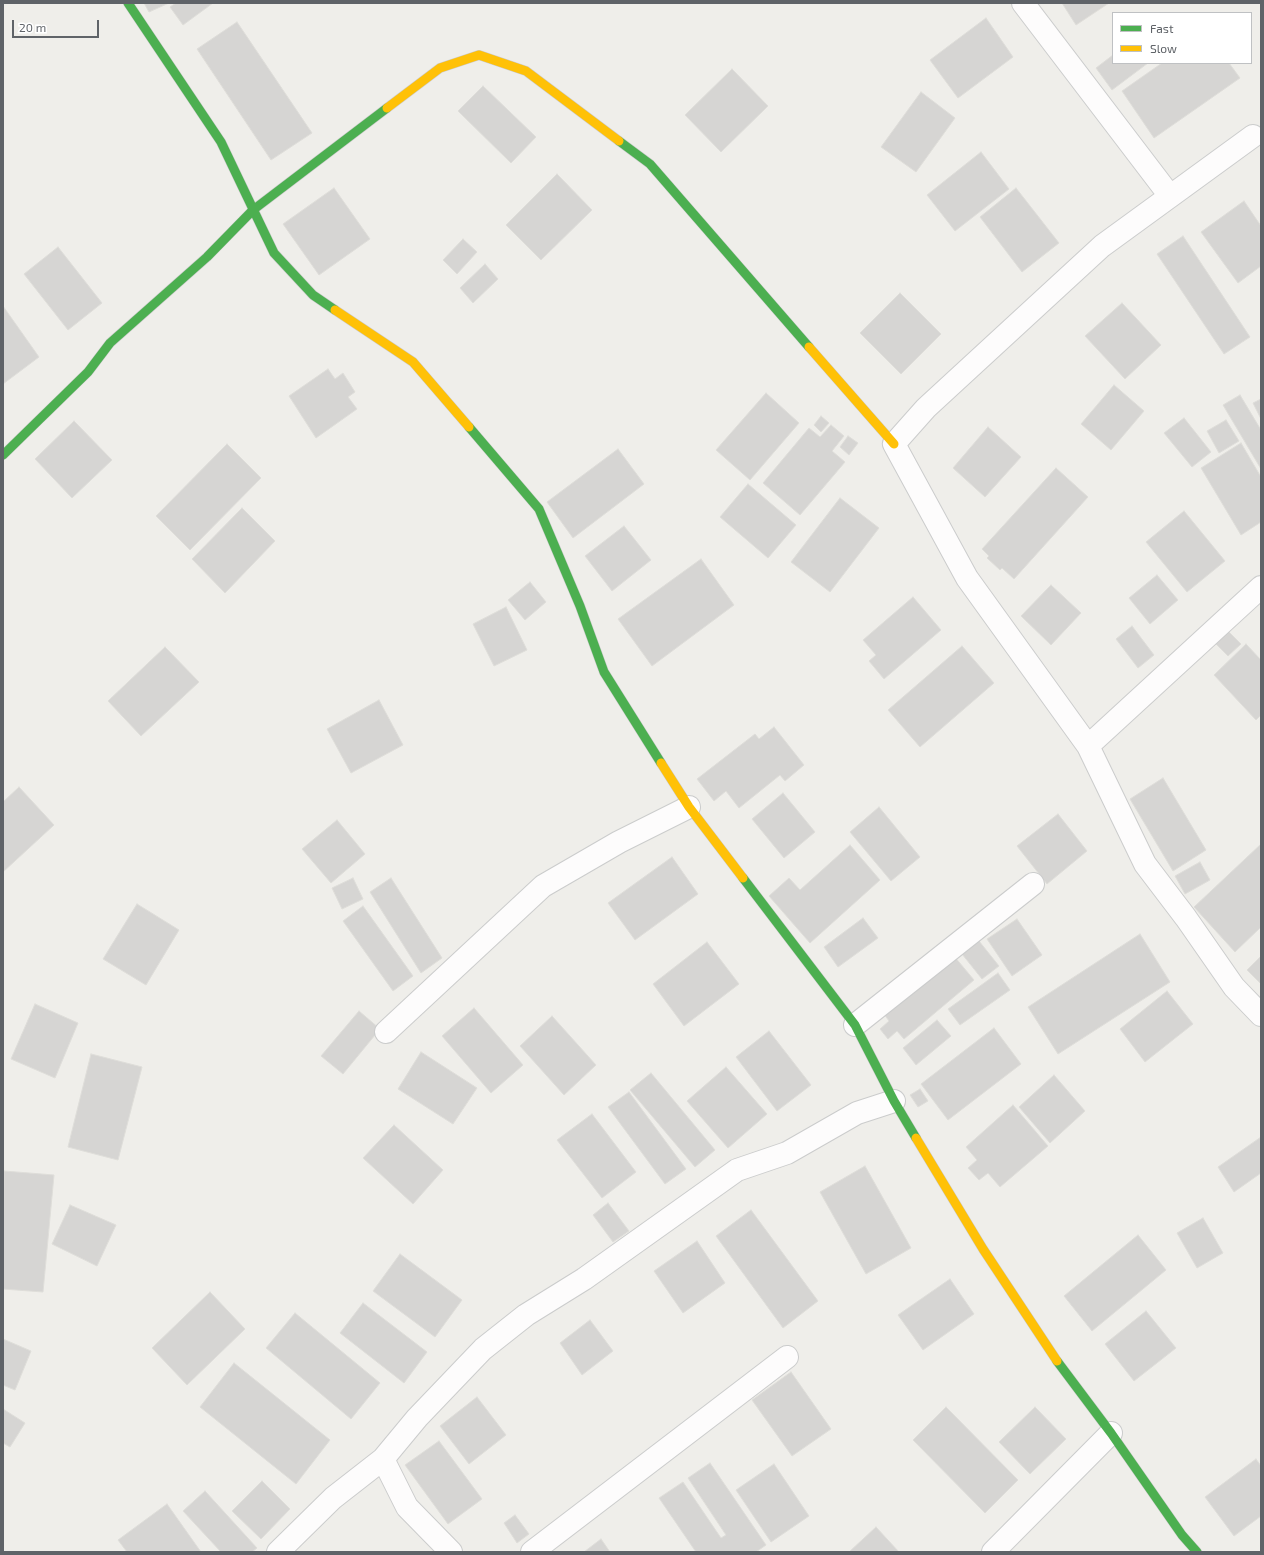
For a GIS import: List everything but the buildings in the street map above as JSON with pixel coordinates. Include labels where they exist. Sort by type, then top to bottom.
[{"type":"street","points":[[128,3],[221,142],[274,253],[313,295],[413,362],[539,509],[580,606],[604,672],[689,807],[855,1025],[894,1101],[983,1249],[1043,1342],[1111,1433],[1182,1535],[1197,1552]]},
{"type":"street","points":[[1023,3],[1170,196]]},
{"type":"street","points":[[4,453],[88,372],[110,343],[207,257],[253,210],[440,68],[479,55],[526,71],[650,164],[894,444],[967,578],[1088,746],[1145,864],[1186,918],[1234,987],[1261,1015]]},
{"type":"street","points":[[894,444],[926,408],[1045,296],[1102,246],[1253,136]]},
{"type":"street","points":[[1088,746],[1261,587]]},
{"type":"street","points":[[386,1032],[543,886],[619,842],[689,807]]},
{"type":"street","points":[[855,1025],[1033,884]]},
{"type":"street","points":[[278,1552],[333,1498],[383,1459],[417,1418],[483,1349],[526,1315],[584,1279],[737,1170],[787,1153],[858,1113],[894,1101]]},
{"type":"street","points":[[532,1552],[787,1357]]},
{"type":"street","points":[[993,1552],[1111,1433]]},
{"type":"street","points":[[383,1459],[407,1507],[451,1552]]},
{"type":"traffic: fast","points":[[128,3],[221,142],[274,253],[313,295],[335,310]]},
{"type":"traffic: fast","points":[[3,455],[88,372],[110,343],[207,257],[253,210],[387,108]]},
{"type":"traffic: fast","points":[[619,141],[650,164],[809,347]]},
{"type":"traffic: fast","points":[[469,427],[539,509],[580,606],[604,672],[661,763]]},
{"type":"traffic: fast","points":[[743,878],[855,1025],[894,1101],[916,1138]]},
{"type":"traffic: fast","points":[[1057,1361],[1111,1433],[1182,1535],[1197,1552]]},
{"type":"traffic: slow","points":[[387,108],[440,68],[479,55],[526,71],[619,141]]},
{"type":"traffic: slow","points":[[335,310],[413,362],[469,427]]},
{"type":"traffic: slow","points":[[809,347],[894,444]]},
{"type":"traffic: slow","points":[[661,763],[689,807],[743,878]]},
{"type":"traffic: slow","points":[[916,1138],[983,1249],[1057,1361]]}]
